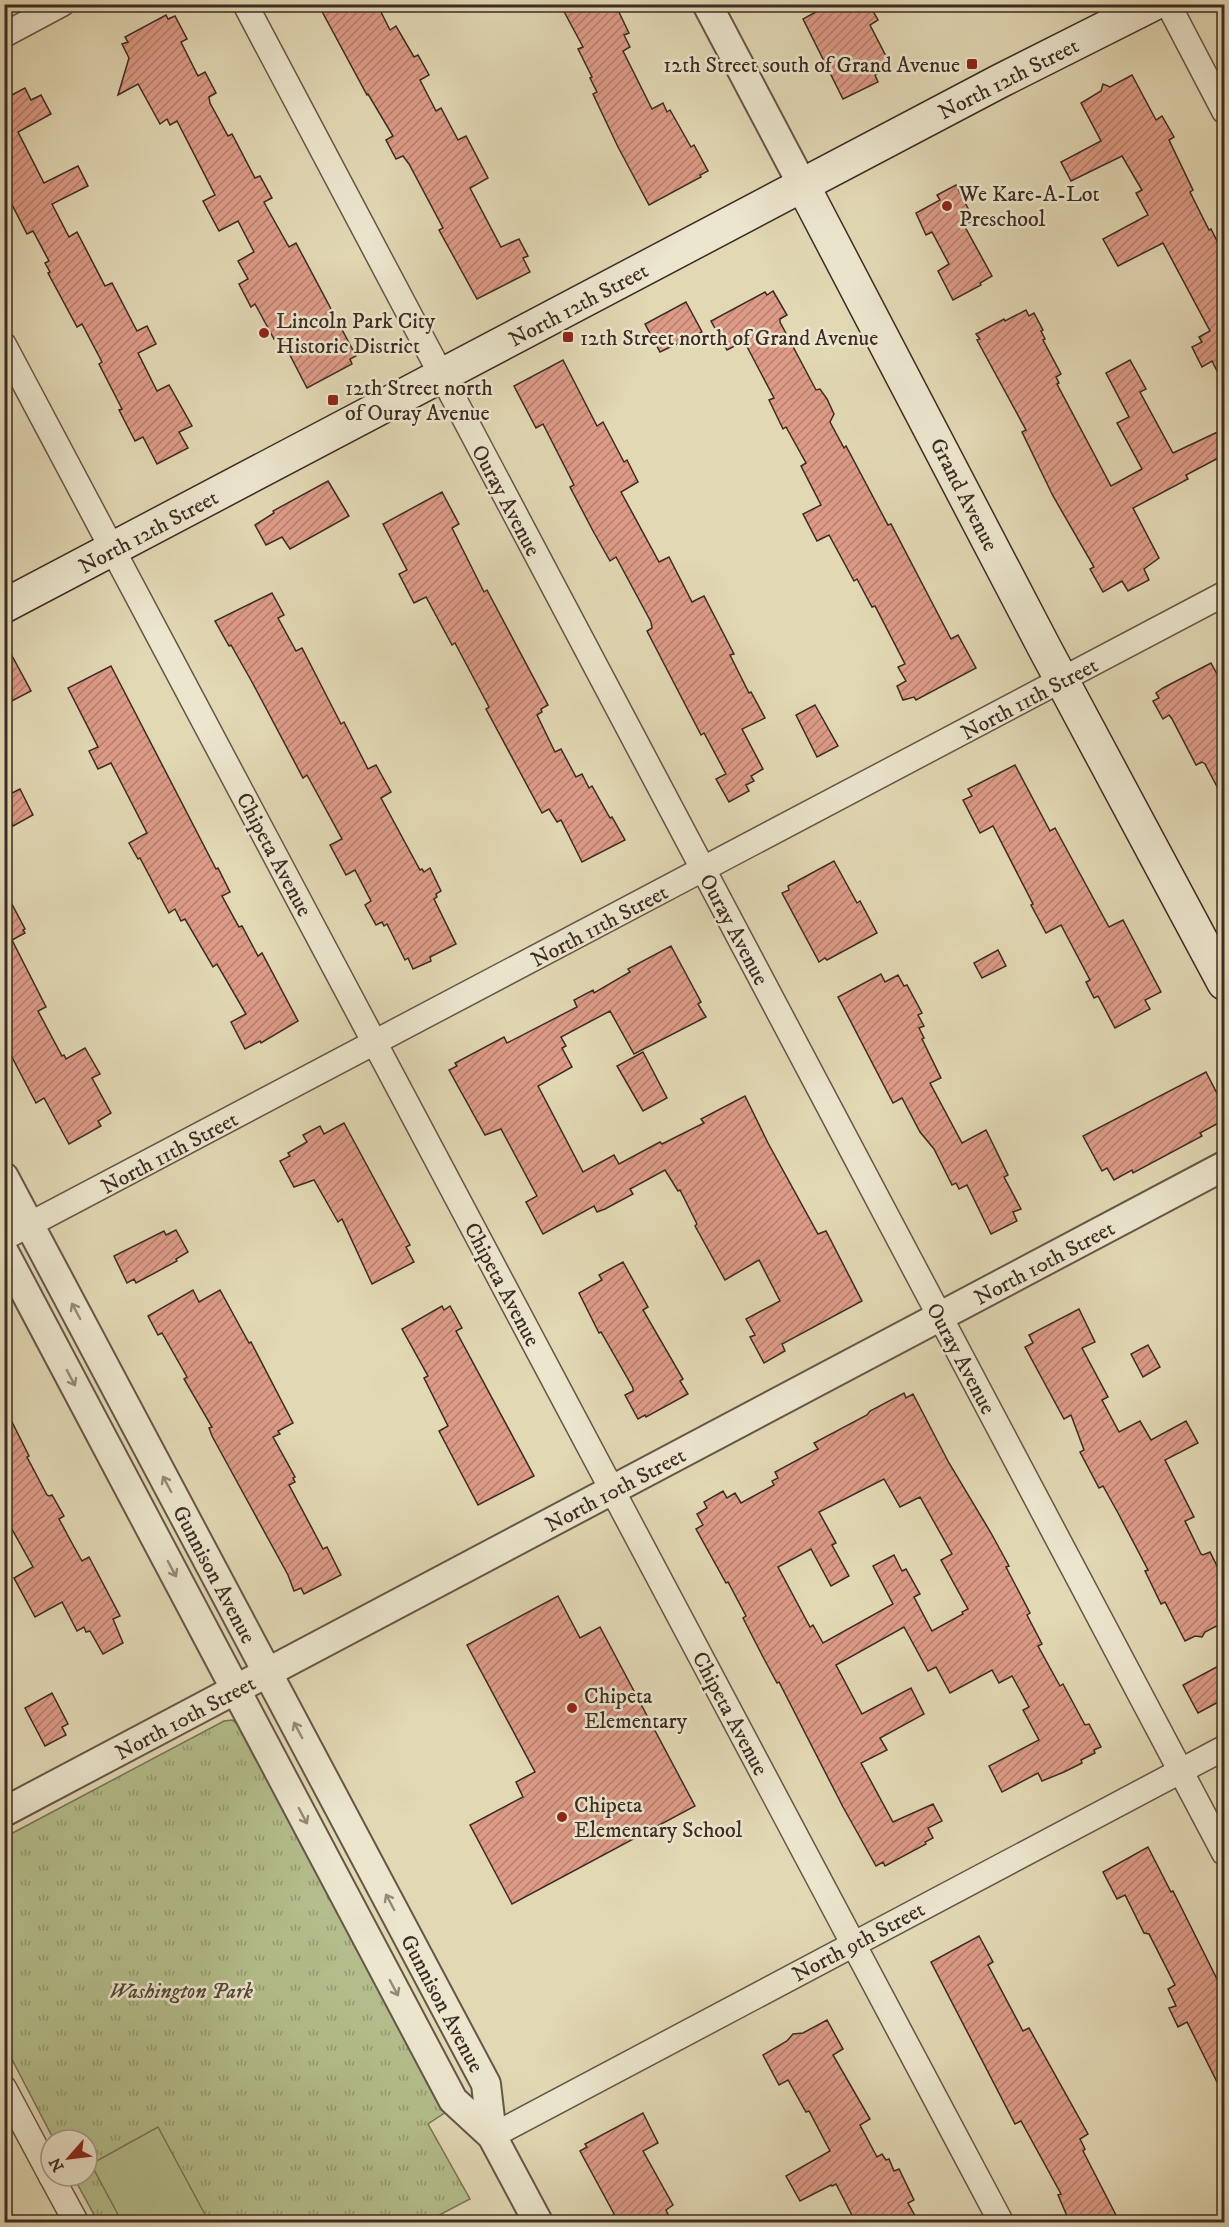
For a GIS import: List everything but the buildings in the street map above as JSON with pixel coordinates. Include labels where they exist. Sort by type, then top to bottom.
[{"type":"main road","name":"North 12th Street","points":[[4,606],[1000,81],[1152,4]]},
{"type":"main road","name":"Grand Avenue","points":[[803,186],[1062,681],[1224,983]]},
{"type":"street","points":[[4,35],[62,4]]},
{"type":"street","name":"Ouray Avenue","points":[[245,4],[1224,1853]]},
{"type":"street","name":"Grand Avenue","points":[[706,4],[803,186]]},
{"type":"street","points":[[1168,4],[1224,111]]},
{"type":"street","name":"Chipeta Avenue","points":[[4,345],[1000,2223]]},
{"type":"street","name":"North 11th Street","points":[[4,1238],[376,1044],[1224,594]]},
{"type":"street","name":"North 10th Street","points":[[4,1812],[1224,1166]]},
{"type":"street","name":"Gunnison Avenue","points":[[4,1177],[486,2084],[492,2136]]},
{"type":"street","name":"Gunnison Avenue","points":[[4,1252],[453,2100],[492,2136],[538,2223]]},
{"type":"street","name":"North 9th Street","points":[[492,2136],[1224,1748]]},
{"type":"street","points":[[4,2088],[39,2154]]},
{"type":"street","points":[[57,2188],[76,2223]]},
{"type":"green space","name":"Washington Park","points":[[232,1720],[240,1725],[446,2112],[428,2124],[470,2199],[426,2222],[98,2222],[80,2188],[99,2188],[99,2128],[48,2128],[5,2046],[5,1837],[224,1721]]},
{"type":"green space","points":[[158,2127],[209,2222],[122,2222],[99,2179],[99,2160]]},
{"type":"place","name":"12th Street south of Grand Avenue","points":[[972,64]]},
{"type":"place","name":"We Kare-A-Lot Preschool","points":[[947,206]]},
{"type":"place","name":"Lincoln Park City Historic District","points":[[264,333]]},
{"type":"place","name":"12th Street north of Grand Avenue","points":[[568,337]]},
{"type":"place","name":"12th Street north of Ouray Avenue","points":[[333,400]]},
{"type":"place","name":"Chipeta Elementary","points":[[572,1708]]},
{"type":"place","name":"Chipeta Elementary School","points":[[562,1817]]}]
